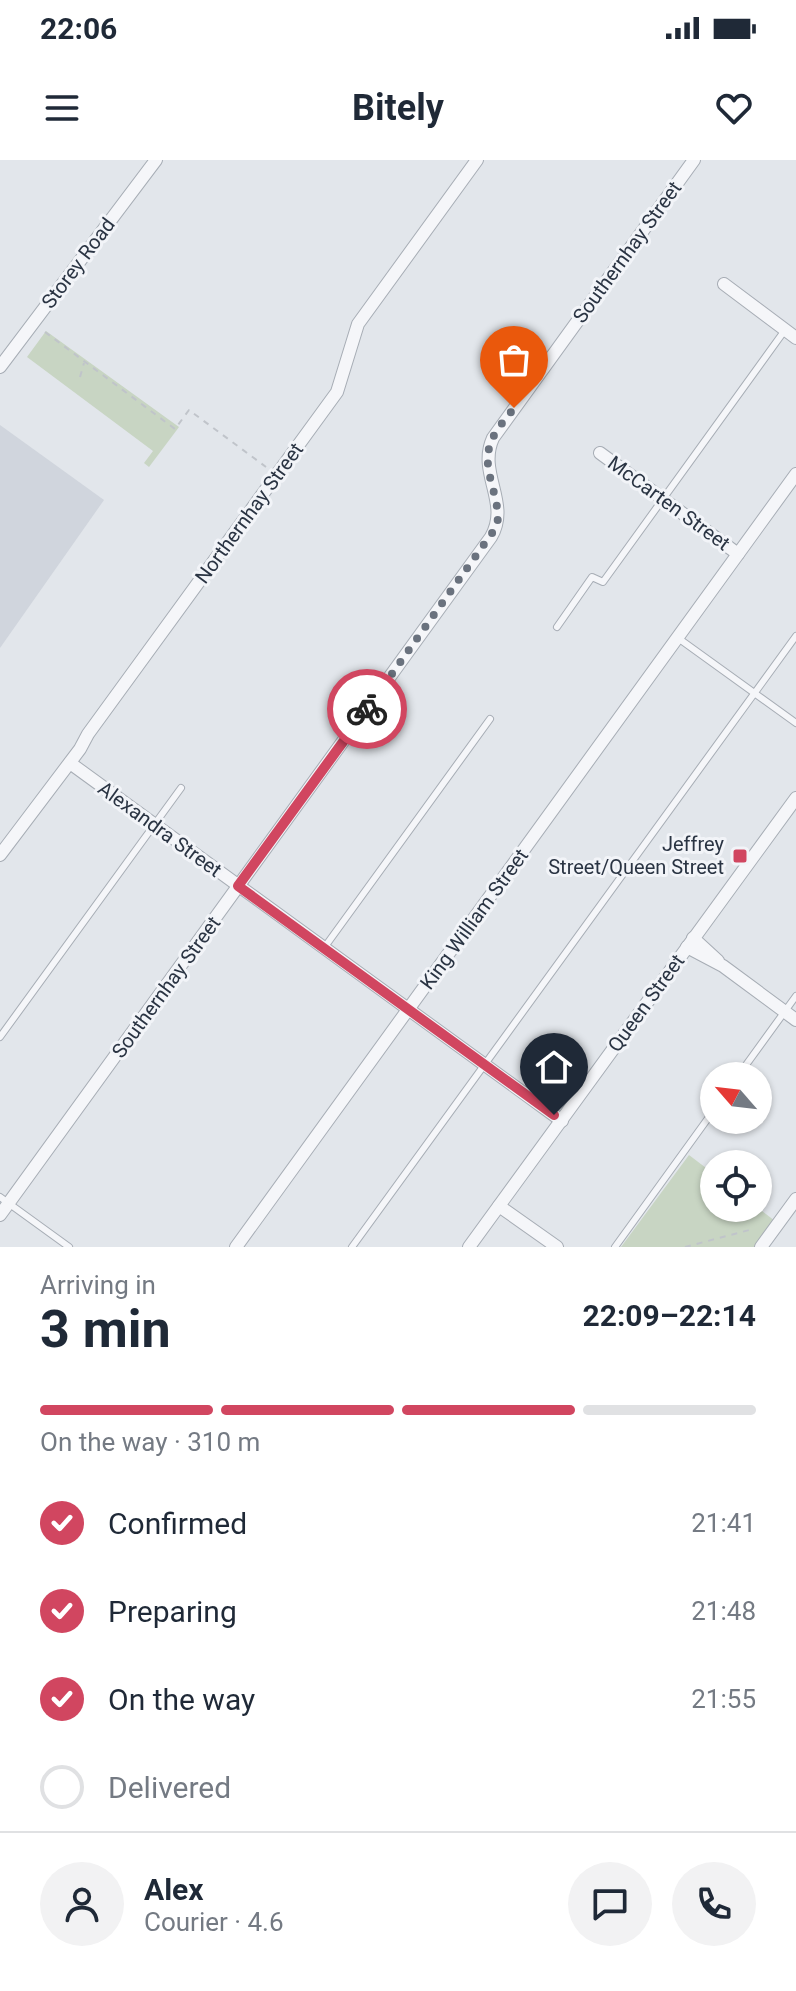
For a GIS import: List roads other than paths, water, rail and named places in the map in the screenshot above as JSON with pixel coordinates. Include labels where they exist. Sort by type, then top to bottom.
[{"type":"street","name":"Storey Road","points":[[0,367],[156,160]]},
{"type":"street","name":"Northernhay Street","points":[[0,855],[70,763],[337,392],[358,324],[477,160]]},
{"type":"street","name":"Southernhay Street","points":[[0,1215],[4,1200],[238,886],[491,537],[499,513],[488,458],[493,438],[694,160]]},
{"type":"street","points":[[724,284],[791,334]]},
{"type":"street","name":"McCarten Street","points":[[600,453],[738,554]]},
{"type":"street","name":"King William Street","points":[[236,1247],[796,474]]},
{"type":"street","name":"Alexandra Street","points":[[70,763],[562,1121]]},
{"type":"street","name":"Queen Street","points":[[469,1247],[796,798]]},
{"type":"street","points":[[690,943],[796,1020]]},
{"type":"street","points":[[761,1247],[796,1199]]},
{"type":"street","points":[[499,1206],[557,1247]]},
{"type":"lane","points":[[557,627],[592,577],[603,582],[791,334]]},
{"type":"lane","points":[[352,1247],[796,636]]},
{"type":"lane","points":[[678,638],[796,723]]},
{"type":"lane","points":[[324,948],[490,719]]},
{"type":"lane","points":[[0,1037],[181,788]]},
{"type":"lane","points":[[748,1062],[796,996]]},
{"type":"lane","points":[[615,1247],[700,1129]]},
{"type":"lane","points":[[4,1200],[69,1247]]},
{"type":"place","name":"Jeffrey Street/Queen Street","points":[[740,856]]}]
